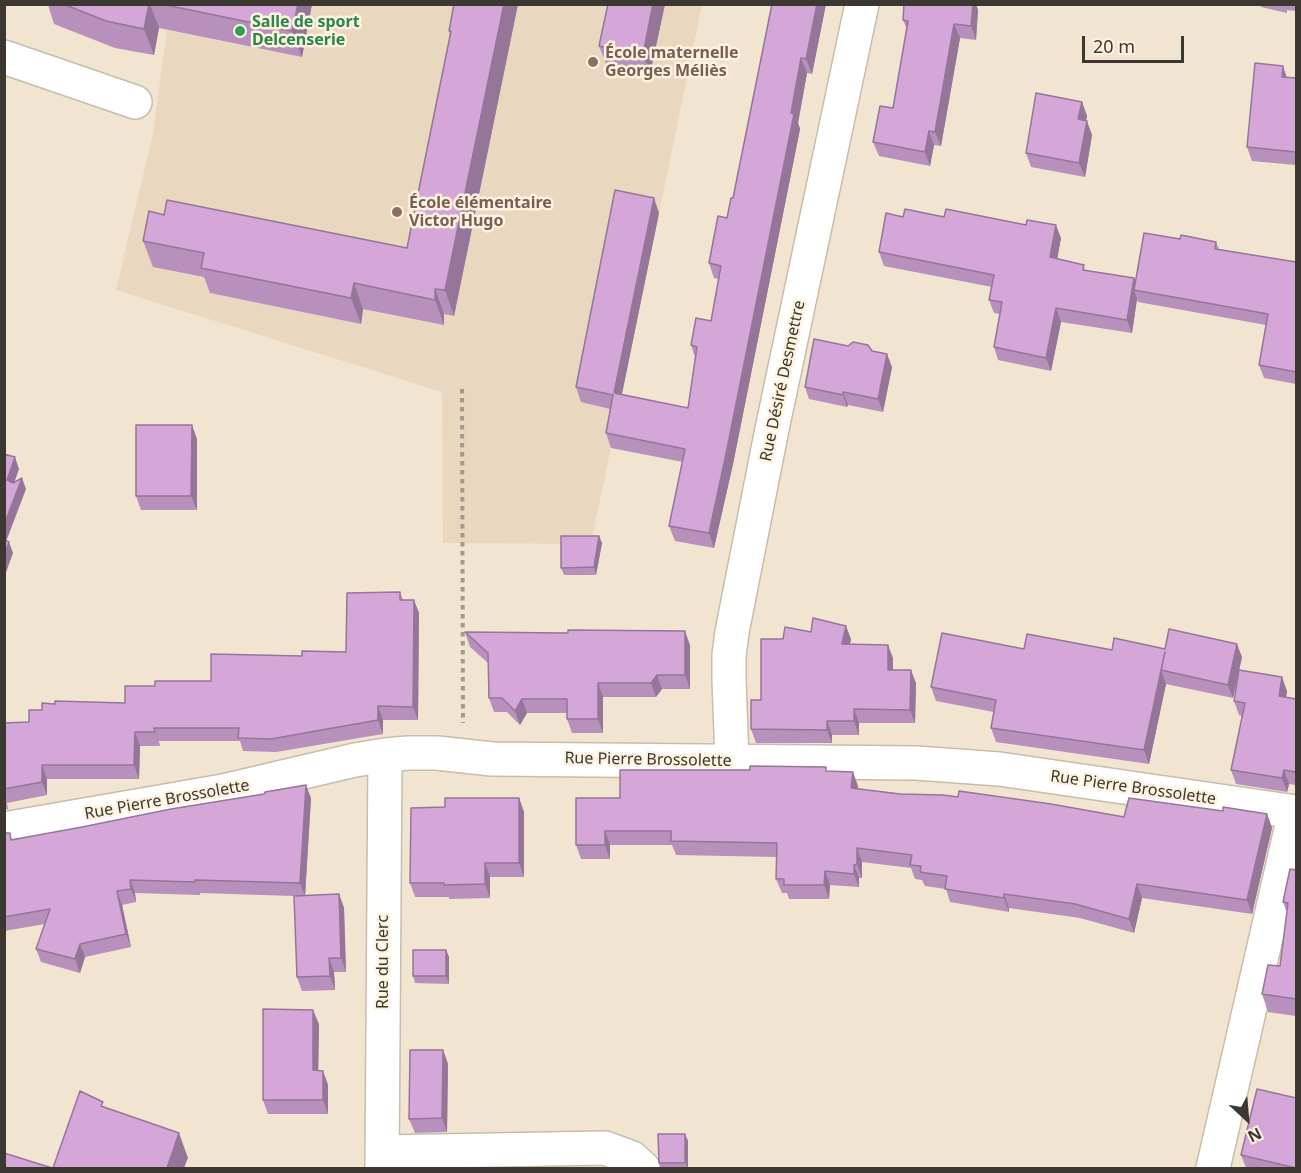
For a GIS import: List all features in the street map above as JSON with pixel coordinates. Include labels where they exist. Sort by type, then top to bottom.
[{"type":"street","name":"Rue Désiré Desmettre","points":[[732,761],[729,679],[732,632],[772,429],[862,4]]},
{"type":"street","points":[[4,57],[135,102]]},
{"type":"street","name":"Rue Pierre Brossolette","points":[[4,829],[223,790],[385,755],[408,753],[437,753],[492,759],[916,763],[999,769],[1296,812]]},
{"type":"street","name":"Rue du Clerc","points":[[382,1160],[385,755]]},
{"type":"street","points":[[1213,1168],[1296,812]]},
{"type":"street","points":[[382,1160],[605,1148],[632,1158],[643,1168]]},
{"type":"path","points":[[462,389],[463,756]]},
{"type":"shaded area","name":"École élémentaire Victor Hugo","points":[[312,5],[702,5],[591,544],[443,543],[442,392],[116,290],[153,133],[167,30],[302,57]]},
{"type":"building","points":[[63,4],[149,4],[144,29],[106,21]]},
{"type":"building","points":[[161,4],[298,4],[292,31]]},
{"type":"building","points":[[454,4],[504,4],[445,290],[435,289],[435,300],[354,283],[351,298],[201,268],[204,253],[143,241],[149,211],[164,215],[167,200],[407,248],[451,31],[449,31]]},
{"type":"building","points":[[608,4],[653,4],[643,54],[599,46]]},
{"type":"building","points":[[772,4],[817,4],[806,59],[801,58],[791,113],[794,114],[709,533],[669,526],[685,449],[606,433],[613,395],[576,387],[615,190],[654,198],[614,393],[688,408],[697,347],[691,345],[696,318],[711,321],[721,266],[709,263],[718,216],[727,218],[731,198],[733,198]]},
{"type":"building","points":[[904,4],[973,4],[971,26],[954,24],[935,132],[929,131],[925,152],[873,142],[880,106],[893,108],[908,21],[903,20]]},
{"type":"building","points":[[1255,63],[1283,66],[1282,77],[1296,78],[1296,152],[1247,147]]},
{"type":"building","points":[[1036,93],[1082,102],[1078,119],[1087,121],[1079,163],[1026,153]]},
{"type":"building","points":[[905,209],[944,217],[946,209],[1026,225],[1027,220],[1056,225],[1050,257],[1084,265],[1083,270],[1134,278],[1127,320],[1056,308],[1046,358],[994,347],[1002,302],[989,300],[994,275],[879,252],[886,213],[903,217]]},
{"type":"building","points":[[1144,233],[1180,239],[1181,235],[1216,242],[1215,249],[1296,262],[1296,372],[1259,365],[1268,314],[1134,290]]},
{"type":"building","points":[[814,339],[848,346],[853,342],[868,345],[872,351],[887,354],[878,399],[805,387]]},
{"type":"building","points":[[136,425],[192,425],[191,496],[136,496]]},
{"type":"building","points":[[4,454],[15,457],[7,480],[13,483],[22,478],[4,525]]},
{"type":"building","points":[[561,536],[599,536],[594,567],[561,568]]},
{"type":"building","points":[[4,540],[9,542],[4,555]]},
{"type":"building","points":[[400,592],[400,600],[414,600],[413,707],[378,706],[378,720],[271,739],[238,738],[239,728],[154,728],[155,732],[135,732],[134,765],[42,765],[42,782],[4,789],[4,723],[29,722],[29,710],[42,710],[42,703],[55,704],[55,701],[125,703],[125,686],[155,686],[155,681],[211,681],[211,654],[302,656],[302,651],[346,652],[347,593]]},
{"type":"building","points":[[813,618],[846,626],[842,644],[888,645],[888,670],[911,670],[910,710],[854,709],[854,721],[827,721],[827,730],[751,729],[751,700],[761,700],[761,639],[783,639],[785,627],[811,632]]},
{"type":"building","points":[[1169,629],[1237,644],[1228,685],[1161,670],[1144,750],[991,728],[996,700],[931,687],[942,633],[1024,649],[1027,634],[1112,650],[1114,638],[1165,649]]},
{"type":"building","points":[[568,630],[685,631],[685,675],[657,675],[651,683],[598,683],[598,719],[567,719],[567,699],[522,699],[515,711],[502,698],[489,698],[488,653],[465,632],[568,633]]},
{"type":"building","points":[[1239,670],[1282,677],[1279,696],[1296,699],[1296,772],[1284,770],[1282,778],[1231,770],[1245,703],[1234,701]]},
{"type":"building","points":[[750,766],[826,767],[826,771],[853,772],[851,788],[900,794],[958,797],[959,791],[1124,817],[1129,798],[1223,811],[1223,807],[1267,814],[1247,900],[1137,884],[1129,919],[1075,904],[1004,894],[1004,898],[945,889],[947,876],[920,872],[921,866],[910,865],[912,855],[857,848],[857,864],[854,865],[854,874],[825,871],[824,885],[784,885],[784,879],[776,879],[777,843],[671,841],[671,831],[605,831],[605,845],[576,845],[576,798],[620,798],[620,770],[750,770]]},
{"type":"building","points":[[306,785],[300,883],[130,880],[131,889],[117,891],[126,934],[80,944],[75,959],[36,949],[50,909],[4,917],[4,833],[10,833],[11,840]]},
{"type":"building","points":[[445,798],[519,798],[519,863],[485,863],[485,884],[410,883],[411,808],[445,807]]},
{"type":"building","points":[[1290,869],[1296,870],[1296,999],[1262,994],[1268,965],[1280,966],[1288,903],[1283,902]]},
{"type":"building","points":[[339,894],[341,958],[329,958],[330,976],[297,977],[294,896]]},
{"type":"building","points":[[413,950],[446,950],[446,976],[413,976]]},
{"type":"building","points":[[263,1009],[313,1010],[313,1070],[323,1071],[323,1100],[263,1100]]},
{"type":"building","points":[[410,1050],[443,1050],[442,1118],[409,1119]]},
{"type":"building","points":[[1257,1089],[1296,1098],[1296,1168],[1241,1155]]},
{"type":"building","points":[[80,1091],[103,1102],[101,1106],[179,1133],[167,1168],[53,1168]]},
{"type":"building","points":[[658,1134],[685,1134],[685,1163],[659,1163]]},
{"type":"building","points":[[4,1153],[52,1168],[4,1168]]},
{"type":"place","name":"Salle de sport Delcenserie","points":[[240,31]]},
{"type":"place","name":"École maternelle Georges Méliès","points":[[593,62]]},
{"type":"place","name":"École élémentaire Victor Hugo","points":[[397,212]]}]
